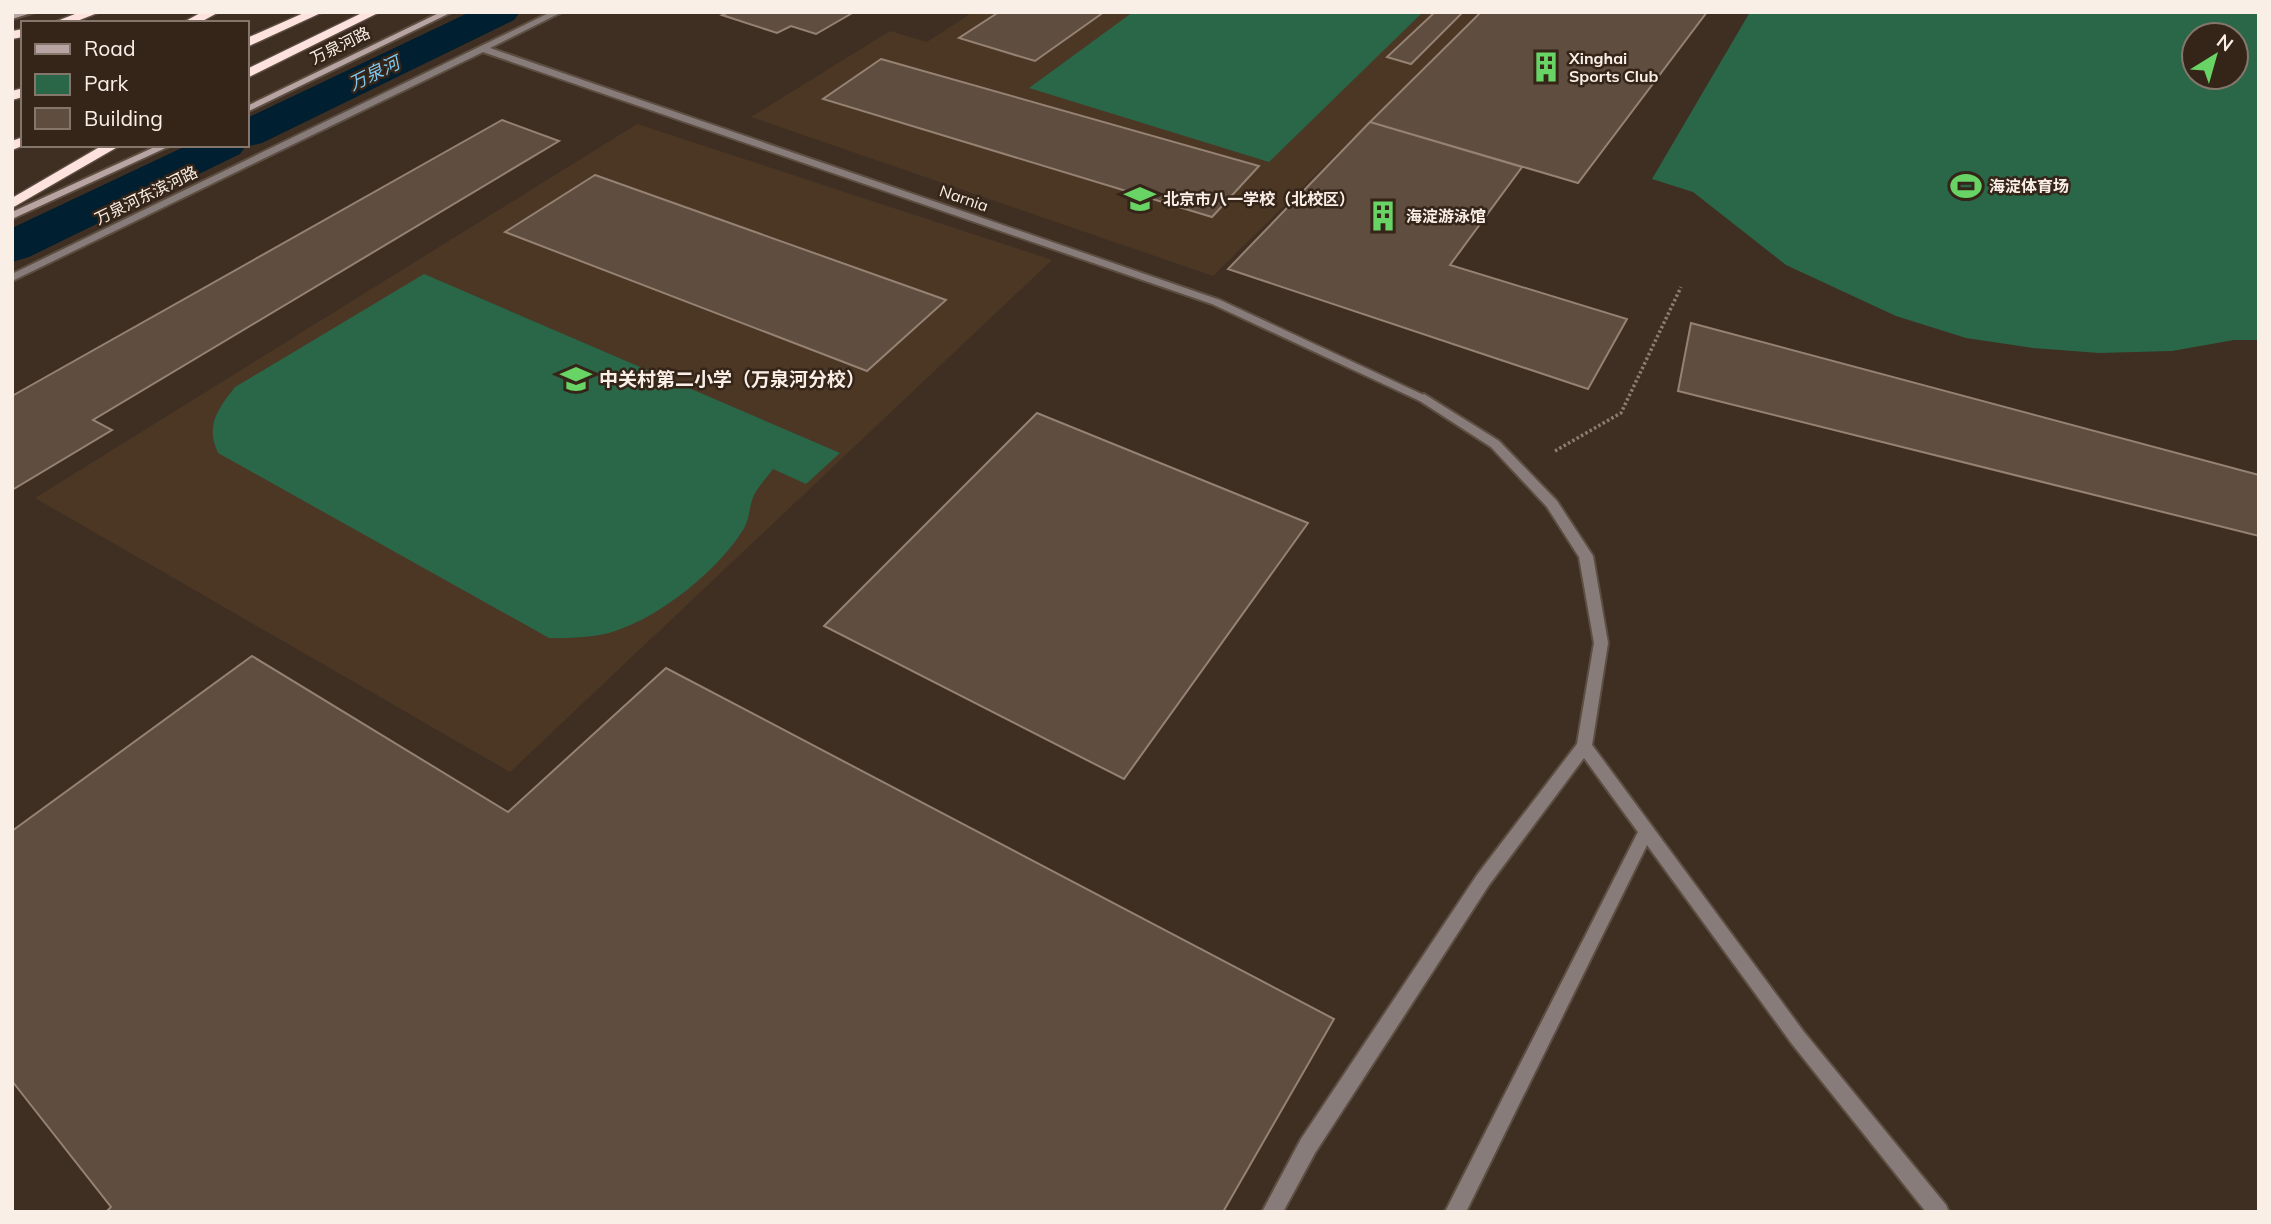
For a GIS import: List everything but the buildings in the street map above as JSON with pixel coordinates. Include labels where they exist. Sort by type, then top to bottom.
[{"type":"highway","points":[[65,21],[94,12]]},
{"type":"highway","points":[[193,21],[213,12]]},
{"type":"highway","points":[[248,43],[317,12]]},
{"type":"highway","points":[[248,74],[374,12]]},
{"type":"highway","points":[[12,204],[110,147]]},
{"type":"street","points":[[12,17],[31,12]]},
{"type":"street","name":"万泉河路","points":[[248,108],[448,12]]},
{"type":"street","name":"万泉河东滨河路","points":[[12,278],[558,12]]},
{"type":"street","name":"Narnia","points":[[484,49],[1216,302],[1424,398],[1495,444],[1552,503],[1586,556],[1601,643],[1584,746]]},
{"type":"street","points":[[12,216],[163,147]]},
{"type":"street","points":[[1272,1212],[1308,1146],[1483,880],[1584,746],[1798,1038],[1940,1212]]},
{"type":"street","points":[[1455,1212],[1647,830]]},
{"type":"path","points":[[1521,471],[1621,413],[1681,287]]},
{"type":"shaded area","name":"北京市八一学校（北校区）","points":[[973,12],[1481,12],[1213,276],[751,117],[890,31],[927,42]]},
{"type":"shaded area","name":"中关村第二小学（万泉河分校）","points":[[637,124],[1052,260],[510,772],[35,498]]},
{"type":"green space","points":[[1133,12],[1423,12],[1269,162],[1029,88]]},
{"type":"green space","name":"海淀体育场","points":[[1750,12],[2259,12],[2259,340],[2234,340],[2172,351],[2099,353],[2033,348],[1966,338],[1896,316],[1786,265],[1693,192],[1652,179]]},
{"type":"green space","points":[[424,274],[840,453],[806,484],[773,469],[754,495],[745,526],[732,545],[688,589],[653,614],[610,633],[549,638],[218,453],[214,443],[215,418],[235,387]]},
{"type":"waterway","name":"万泉河","points":[[248,134],[501,12]]},
{"type":"waterway","name":"万泉河","points":[[12,247],[220,147]]},
{"type":"place","name":"Xinghai Sports Club","points":[[1546,67]]},
{"type":"place","name":"海淀体育场","points":[[1966,186]]},
{"type":"place","name":"北京市八一学校（北校区）","points":[[1140,199]]},
{"type":"place","name":"海淀游泳馆","points":[[1383,216]]},
{"type":"place","name":"中关村第二小学（万泉河分校）","points":[[576,379]]}]
